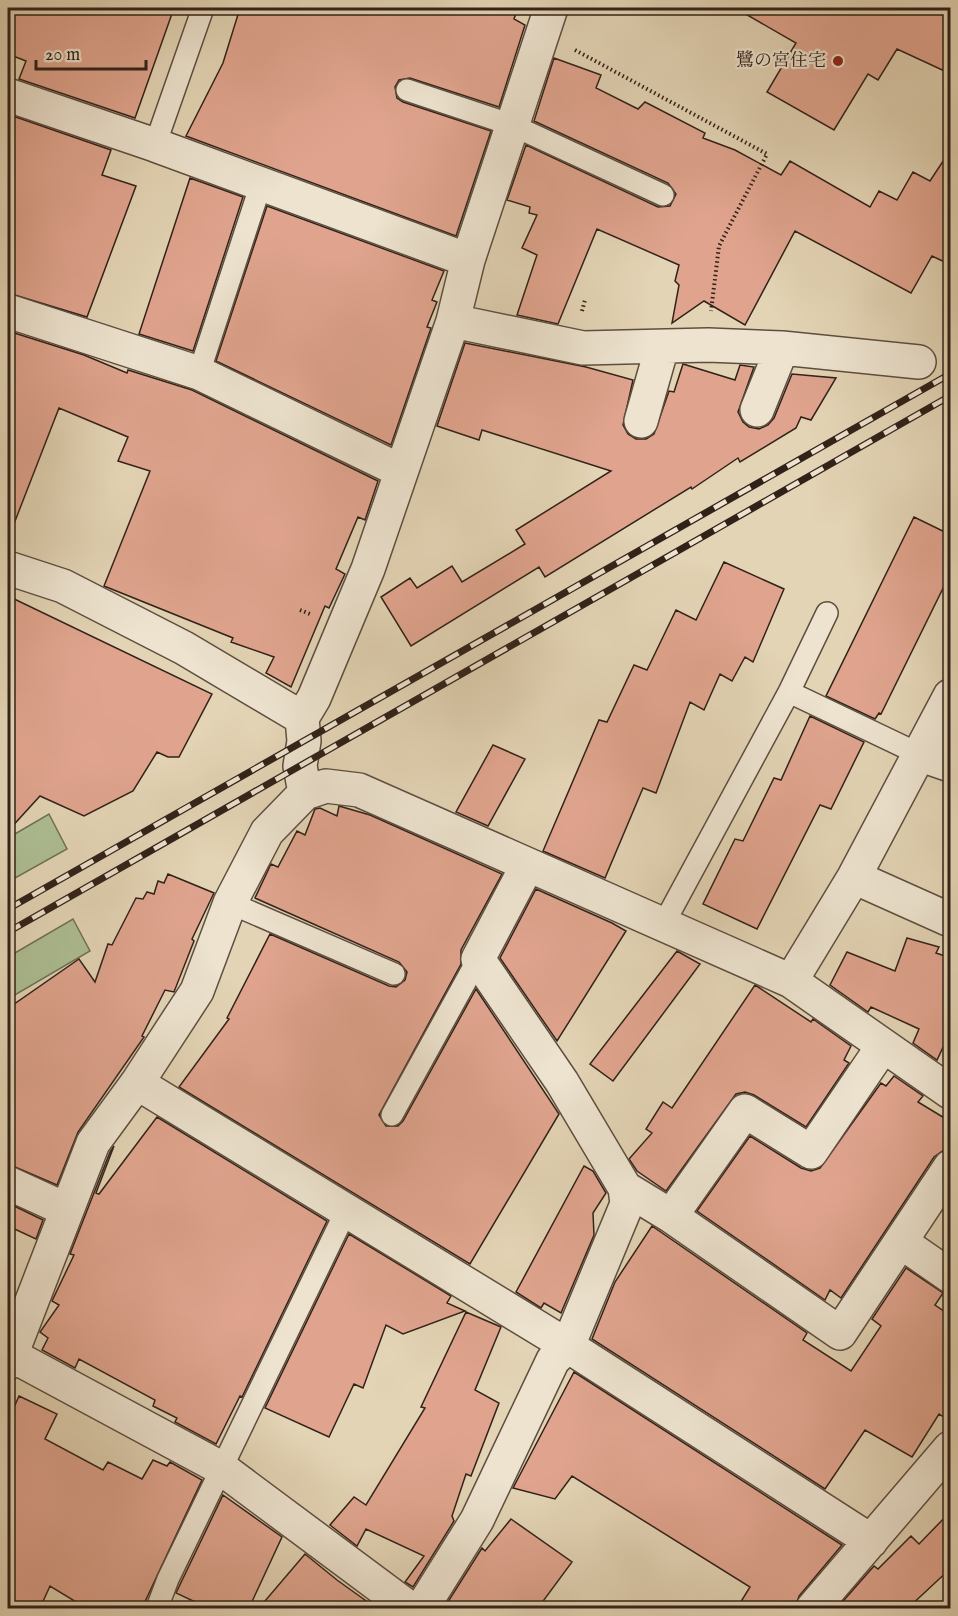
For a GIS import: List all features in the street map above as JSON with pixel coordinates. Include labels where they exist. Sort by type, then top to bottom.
[{"type":"street","points":[[304,793],[300,766],[304,741],[302,718],[314,698],[368,569],[453,321],[468,260],[547,20]]},
{"type":"street","points":[[8,95],[155,145],[468,260]]},
{"type":"street","points":[[8,311],[199,373],[401,471]]},
{"type":"street","points":[[453,321],[584,348],[708,345],[782,348],[919,362]]},
{"type":"street","points":[[641,421],[662,346]]},
{"type":"street","points":[[757,410],[782,348]]},
{"type":"street","points":[[8,568],[63,586],[184,648],[302,718]]},
{"type":"street","points":[[791,981],[854,877],[936,760],[951,696]]},
{"type":"street","points":[[409,1608],[221,1468],[9,1359],[93,1143],[137,1083],[197,991],[230,903],[267,832],[304,793],[326,786],[359,790],[791,981],[951,1092]]},
{"type":"street","points":[[422,1608],[477,1520],[553,1360],[568,1346],[627,1204],[625,1188],[562,1082],[478,959],[527,866]]},
{"type":"street","points":[[854,877],[951,920]]},
{"type":"street","points":[[671,1216],[745,1111],[811,1152],[883,1046]]},
{"type":"street","points":[[137,1083],[568,1346],[871,1541]]},
{"type":"street","points":[[625,1188],[671,1216],[840,1333],[951,1167]]},
{"type":"street","points":[[8,1183],[67,1210]]},
{"type":"street","points":[[902,1242],[951,1276]]},
{"type":"street","points":[[813,1608],[951,1449]]},
{"type":"lane","points":[[155,145],[203,8]]},
{"type":"lane","points":[[407,90],[512,125],[663,195]]},
{"type":"lane","points":[[199,373],[261,184]]},
{"type":"lane","points":[[663,925],[789,692],[827,612]]},
{"type":"lane","points":[[789,692],[936,760]]},
{"type":"lane","points":[[230,903],[394,974]]},
{"type":"lane","points":[[392,1114],[478,959]]},
{"type":"lane","points":[[157,1608],[168,1579],[346,1211]]},
{"type":"path","points":[[547,20],[767,154],[719,246],[708,345]]},
{"type":"green space","points":[[49,814],[67,849],[8,882],[8,838]]},
{"type":"green space","points":[[73,919],[90,951],[8,999],[8,957]]},
{"type":"building","points":[[8,8],[174,8],[135,118],[19,79],[26,61],[8,54]]},
{"type":"building","points":[[240,8],[518,8],[514,19],[525,25],[499,107],[410,78],[399,80],[395,87],[397,98],[403,102],[491,131],[456,236],[186,136],[223,63]]},
{"type":"building","name":"鷺の宮住宅","points":[[735,8],[951,8],[951,74],[897,49],[878,80],[868,74],[834,130],[767,92],[796,43]]},
{"type":"building","points":[[554,58],[601,75],[596,88],[638,109],[645,102],[705,133],[703,138],[735,150],[781,175],[790,161],[870,207],[879,191],[897,200],[913,172],[930,181],[951,149],[951,265],[932,256],[911,293],[795,231],[745,325],[704,301],[672,323],[679,285],[675,281],[679,265],[597,229],[558,324],[517,315],[537,255],[522,248],[537,215],[529,213],[530,207],[507,200],[526,145],[658,207],[670,206],[676,194],[668,183],[534,121]]},
{"type":"building","points":[[10,115],[111,150],[102,175],[136,186],[87,317],[8,293],[8,121]]},
{"type":"building","points":[[190,178],[243,197],[193,351],[139,334]]},
{"type":"building","points":[[267,206],[444,271],[432,300],[437,302],[427,327],[431,328],[391,445],[216,361]]},
{"type":"building","points":[[8,331],[84,355],[127,373],[128,370],[192,390],[378,481],[365,520],[358,517],[336,569],[345,574],[329,608],[325,606],[291,687],[266,673],[274,657],[231,642],[233,638],[104,586],[150,471],[118,461],[128,437],[59,408],[10,534],[8,534]]},
{"type":"building","points":[[465,343],[586,367],[633,380],[623,425],[628,434],[636,439],[646,439],[654,434],[669,391],[674,392],[683,364],[735,380],[740,365],[754,367],[738,412],[743,422],[749,427],[759,429],[768,425],[774,418],[792,374],[836,378],[811,420],[801,417],[796,428],[740,462],[738,458],[692,489],[691,487],[545,577],[539,567],[411,646],[381,597],[410,578],[417,588],[452,566],[462,582],[525,544],[516,530],[611,471],[482,430],[479,440],[437,426]]},
{"type":"building","points":[[914,517],[951,535],[951,572],[881,714],[879,713],[875,719],[826,696]]},
{"type":"building","points":[[724,562],[784,589],[753,662],[745,657],[732,681],[720,674],[704,710],[690,702],[656,793],[643,788],[605,878],[543,851],[599,720],[607,722],[634,665],[647,670],[676,610],[696,620]]},
{"type":"building","points":[[8,596],[212,694],[179,757],[168,757],[157,752],[133,791],[84,816],[40,796],[8,831]]},
{"type":"building","points":[[810,716],[864,742],[831,809],[820,805],[757,929],[703,904],[735,839],[743,841],[774,778],[781,780]]},
{"type":"building","points":[[493,745],[525,759],[488,826],[456,812]]},
{"type":"building","points":[[339,806],[370,815],[502,874],[461,950],[461,964],[379,1115],[386,1126],[398,1126],[403,1121],[476,989],[559,1114],[470,1264],[179,1087],[229,1019],[227,1018],[270,934],[389,986],[396,987],[405,980],[407,972],[399,962],[255,898],[271,864],[278,867],[297,831],[305,835],[315,809],[320,808],[337,816]]},
{"type":"building","points":[[168,874],[214,893],[192,939],[194,941],[174,992],[165,990],[142,1036],[144,1037],[78,1132],[57,1185],[8,1164],[8,1014],[10,1007],[79,959],[95,982],[108,944],[112,945],[136,898],[143,899],[147,892],[154,894],[158,881],[164,883]]},
{"type":"building","points":[[536,889],[626,931],[557,1041],[500,958]]},
{"type":"building","points":[[907,938],[939,947],[936,953],[951,958],[951,1044],[946,1041],[937,1060],[913,1043],[919,1029],[871,1007],[868,1012],[830,985],[847,952],[895,971]]},
{"type":"building","points":[[677,951],[700,964],[613,1081],[590,1064]]},
{"type":"building","points":[[755,985],[811,1022],[813,1019],[851,1046],[844,1060],[849,1063],[806,1127],[754,1095],[745,1092],[736,1094],[666,1191],[637,1171],[629,1159],[652,1133],[646,1129],[663,1102],[672,1108]]},
{"type":"building","points":[[894,1076],[923,1096],[918,1102],[951,1122],[951,1145],[934,1157],[841,1298],[830,1290],[825,1300],[697,1211],[750,1136],[801,1168],[811,1171],[820,1168],[881,1083],[886,1086]]},
{"type":"building","points":[[157,1117],[327,1221],[242,1397],[240,1396],[216,1444],[175,1422],[177,1418],[153,1406],[155,1400],[79,1359],[75,1368],[42,1350],[48,1338],[40,1332],[59,1305],[52,1301],[74,1255],[70,1254],[110,1152],[114,1146],[96,1193],[99,1194]]},
{"type":"building","points":[[584,1166],[593,1171],[606,1193],[593,1213],[594,1235],[561,1313],[544,1303],[541,1308],[516,1292]]},
{"type":"building","points":[[8,1203],[43,1220],[36,1239],[8,1226]]},
{"type":"building","points":[[652,1226],[807,1333],[803,1340],[851,1371],[881,1326],[872,1319],[906,1268],[943,1293],[935,1305],[951,1316],[951,1422],[939,1414],[912,1457],[865,1430],[825,1489],[592,1339],[615,1282]]},
{"type":"building","points":[[349,1234],[451,1296],[447,1303],[465,1311],[403,1334],[386,1325],[363,1388],[354,1384],[329,1437],[265,1408]]},
{"type":"building","points":[[466,1312],[501,1327],[475,1390],[499,1403],[471,1476],[466,1474],[452,1516],[454,1521],[413,1587],[405,1582],[424,1556],[366,1529],[357,1546],[330,1525],[354,1497],[366,1505],[425,1408],[421,1407]]},
{"type":"building","points":[[574,1372],[842,1545],[799,1596],[795,1608],[737,1608],[750,1587],[572,1476],[555,1499],[513,1488]]},
{"type":"building","points":[[19,1396],[57,1414],[45,1439],[103,1470],[108,1462],[142,1479],[153,1460],[167,1466],[170,1462],[202,1480],[142,1608],[86,1608],[50,1586],[40,1608],[8,1608],[8,1421]]},
{"type":"building","points":[[223,1495],[282,1537],[249,1608],[208,1608],[176,1593]]},
{"type":"building","points":[[951,1511],[951,1568],[908,1608],[837,1608],[874,1566],[878,1569],[911,1536],[919,1544]]},
{"type":"building","points":[[511,1519],[572,1562],[538,1608],[444,1608],[482,1548],[485,1551]]},
{"type":"building","points":[[305,1554],[337,1580],[376,1608],[259,1608]]},
{"type":"railway","points":[[8,909],[950,374]]},
{"type":"railway","points":[[8,932],[950,396]]},
{"type":"place","name":"鷺の宮住宅","points":[[838,61]]}]
